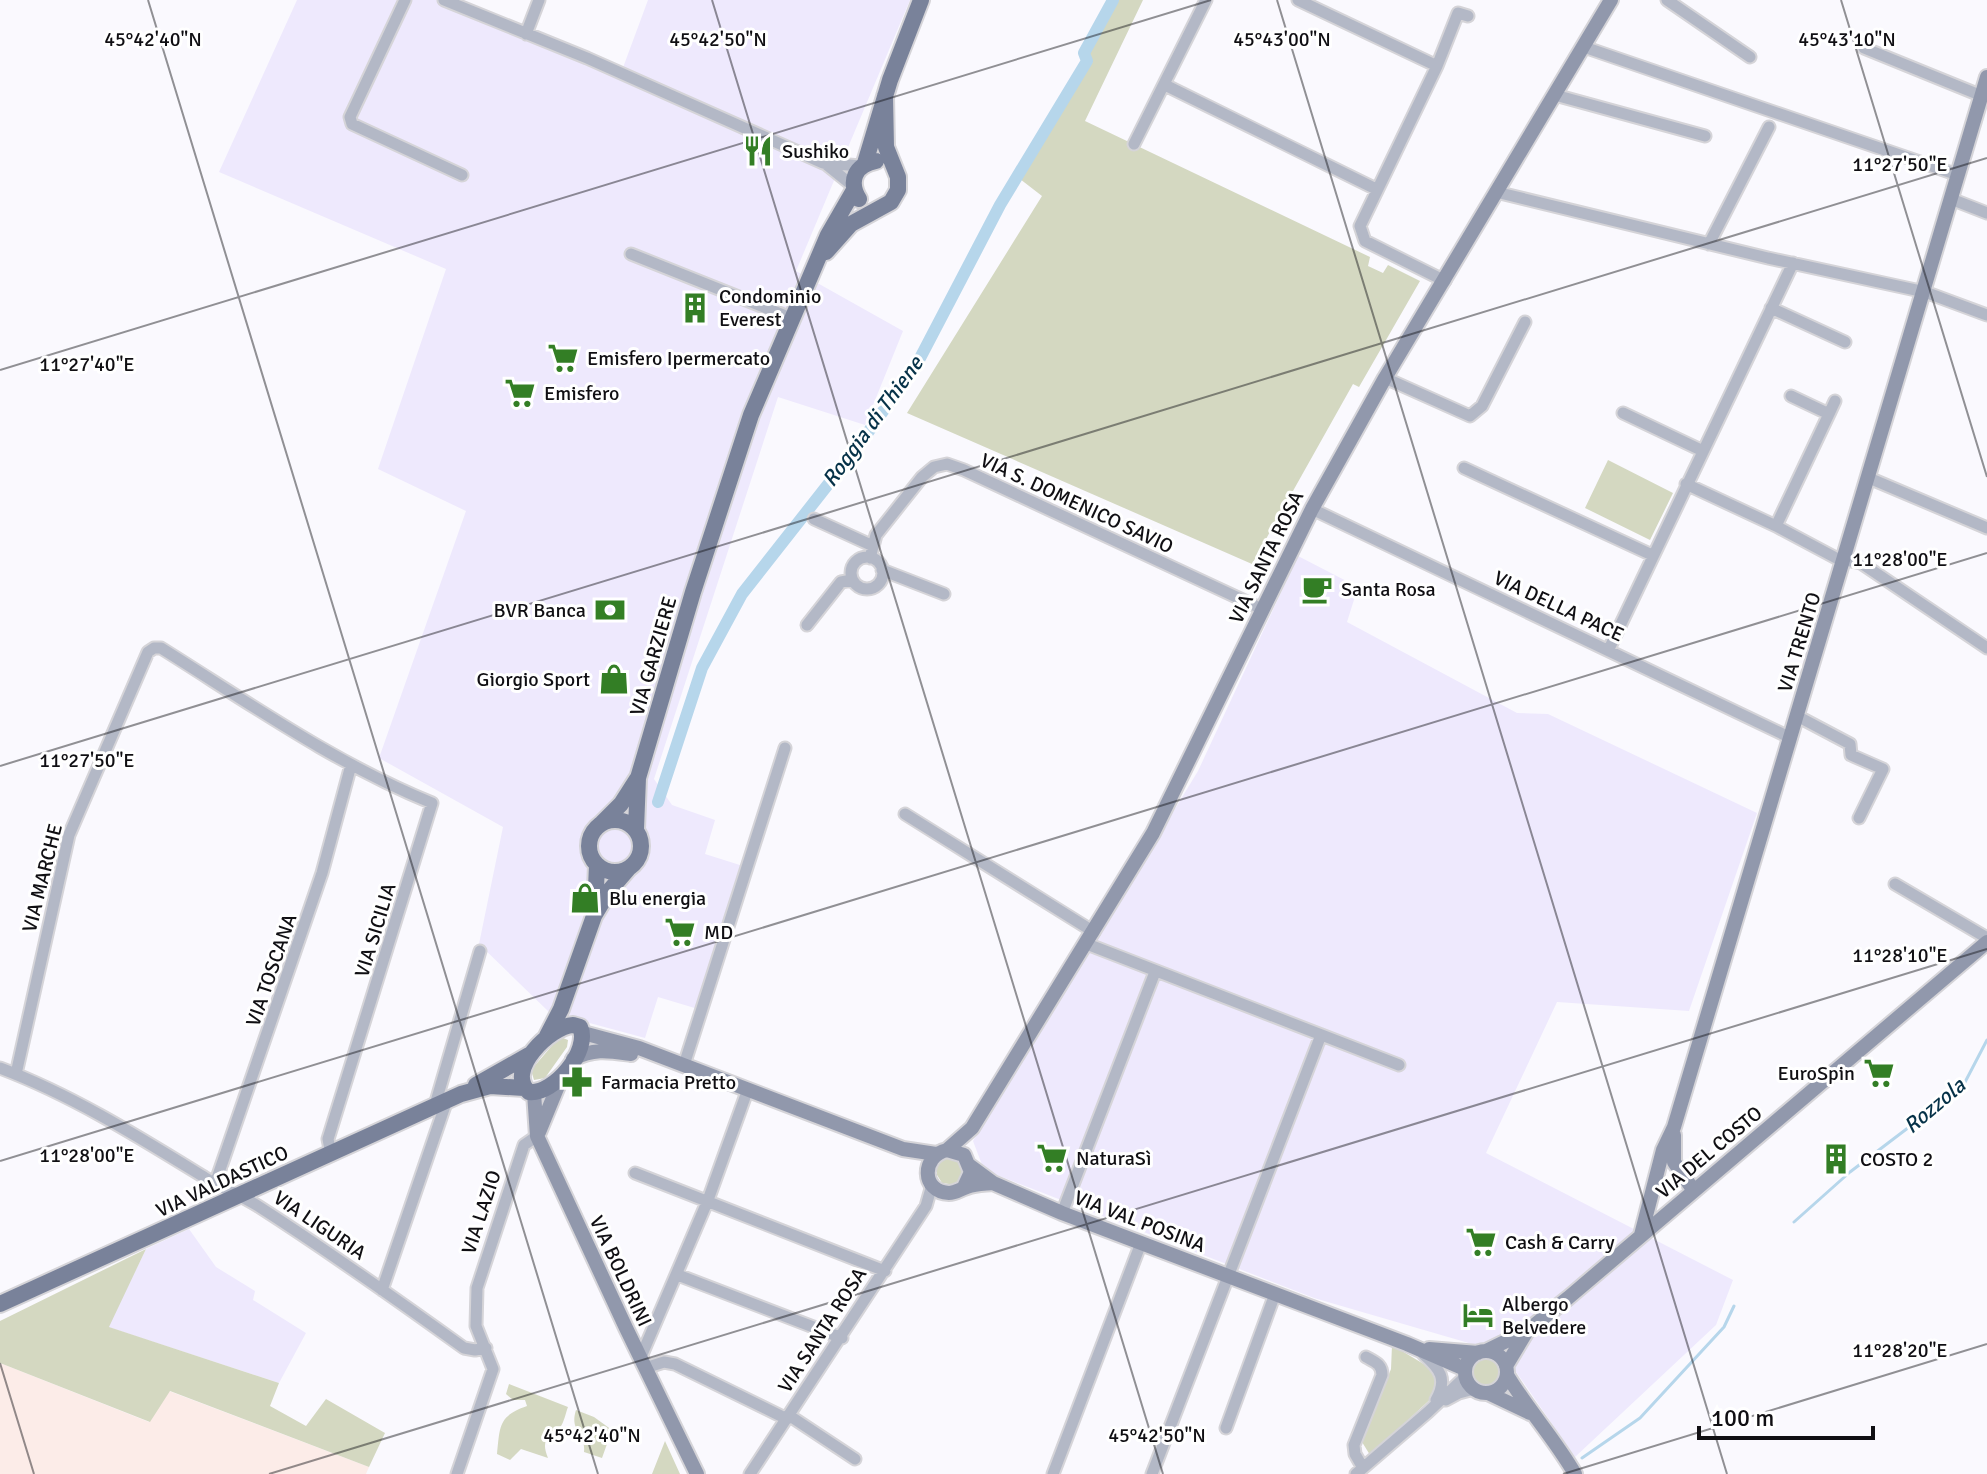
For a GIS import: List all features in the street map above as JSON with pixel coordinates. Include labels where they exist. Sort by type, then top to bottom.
[{"type":"main road","points":[[878,207],[864,203],[854,188],[854,178],[863,165],[921,0]]},
{"type":"main road","points":[[813,266],[851,224],[891,202],[898,190],[898,177],[886,147],[885,96]]},
{"type":"main road","points":[[863,165],[882,162],[893,168]]},
{"type":"main road","name":"VIA GARZIERE","points":[[529,1091],[521,1078],[523,1068],[561,1009],[594,916],[609,891],[634,864],[641,851],[642,843],[636,829],[638,778],[707,546],[751,415],[813,266],[854,188]]},
{"type":"main road","name":"VIA GARZIERE","points":[[594,916],[597,865],[589,848],[594,829],[621,804],[638,778]]},
{"type":"main road","points":[[602,823],[616,819],[636,829]]},
{"type":"main road","points":[[597,865],[612,872],[628,869]]},
{"type":"main road","name":"VIA GARZIERE","points":[[575,973],[572,999],[581,1030]]},
{"type":"main road","name":"VIA VALDASTICO","points":[[0,1304],[447,1100],[540,1046],[559,1028],[569,1025],[581,1030]]},
{"type":"main road","points":[[529,1091],[551,1088],[560,1081],[573,1059],[581,1030]]},
{"type":"main road","name":"VIA VALDASTICO","points":[[447,1100],[490,1086],[510,1085],[529,1091]]},
{"type":"street","points":[[405,0],[350,117],[352,124],[462,175]]},
{"type":"street","points":[[444,0],[587,58],[823,163],[854,188]]},
{"type":"street","points":[[526,34],[539,0]]},
{"type":"street","points":[[1134,144],[1206,0]]},
{"type":"street","points":[[1298,0],[1437,66]]},
{"type":"street","points":[[1667,0],[1750,57]]},
{"type":"street","name":"VIA SANTA ROSA","points":[[942,1152],[972,1128],[1153,833],[1312,509],[1385,378],[1611,3]]},
{"type":"street","points":[[1445,281],[1365,241],[1360,226],[1437,66],[1458,13],[1468,16]]},
{"type":"street","points":[[1584,47],[1958,175]]},
{"type":"street","points":[[1864,48],[1982,96]]},
{"type":"street","name":"VIA TRENTO","points":[[1641,1235],[1663,1150],[1674,1127],[1987,77]]},
{"type":"street","points":[[1165,85],[1376,189]]},
{"type":"street","points":[[1555,95],[1705,136]]},
{"type":"street","points":[[1709,244],[1769,127]]},
{"type":"street","points":[[823,163],[863,165]]},
{"type":"street","points":[[1496,192],[1925,292],[1987,315]]},
{"type":"street","points":[[1951,199],[1987,213]]},
{"type":"street","points":[[631,254],[791,318]]},
{"type":"street","points":[[1609,649],[1793,263]]},
{"type":"street","points":[[1771,308],[1845,342]]},
{"type":"street","points":[[1385,378],[1470,416],[1482,406],[1525,322]]},
{"type":"street","points":[[1791,396],[1829,414]]},
{"type":"street","points":[[1776,526],[1835,401]]},
{"type":"street","points":[[1623,413],[1703,451]]},
{"type":"street","name":"VIA S. DOMENICO SAVIO","points":[[872,552],[876,535],[922,477],[934,467],[947,464],[1262,609]]},
{"type":"street","points":[[1464,468],[1652,555]]},
{"type":"street","points":[[1869,478],[1987,528]]},
{"type":"street","points":[[1686,484],[1825,552],[1861,563],[1987,648]]},
{"type":"street","name":"VIA DELLA PACE","points":[[1312,509],[1791,738]]},
{"type":"street","points":[[814,519],[872,552],[882,570],[881,580],[874,587],[859,587],[852,580],[851,570],[856,561],[872,552]]},
{"type":"street","points":[[882,570],[944,594]]},
{"type":"street","points":[[807,625],[841,582],[852,580]]},
{"type":"street","name":"VIA MARCHE","points":[[16,1074],[69,835],[148,652],[161,648],[351,765]]},
{"type":"street","points":[[1797,716],[1850,744],[1851,755],[1883,769],[1859,818]]},
{"type":"street","points":[[684,1065],[785,748]]},
{"type":"street","name":"VIA SICILIA","points":[[331,1154],[328,1139],[432,803],[351,765]]},
{"type":"street","name":"VIA TOSCANA","points":[[215,1184],[322,873],[351,765]]},
{"type":"street","points":[[905,814],[1090,938],[1155,972],[1399,1065]]},
{"type":"street","points":[[1895,884],[1987,940]]},
{"type":"street","name":"VIA DEL COSTO","points":[[1482,1352],[1527,1331],[1987,940]]},
{"type":"street","points":[[382,1290],[447,1100],[480,951]]},
{"type":"street","points":[[1062,1213],[1155,972]]},
{"type":"street","name":"VIA VAL POSINA","points":[[581,1030],[639,1048],[903,1149],[959,1152],[993,1183],[1062,1213],[1417,1348],[1466,1372]]},
{"type":"street","points":[[1152,1474],[1321,1035]]},
{"type":"street","name":"VIA VAL POSINA","points":[[573,1059],[601,1050],[655,1055]]},
{"type":"street","name":"VIA LIGURIA","points":[[0,1068],[143,1140],[256,1205],[347,1264],[464,1348],[486,1348]]},
{"type":"street","points":[[537,1136],[560,1081]]},
{"type":"street","points":[[748,1089],[643,1364],[675,1364],[789,1417],[855,1459]]},
{"type":"street","points":[[529,1091],[537,1136]]},
{"type":"street","name":"VIA TRENTO","points":[[1674,1127],[1674,1162],[1694,1191]]},
{"type":"street","name":"VIA SANTA ROSA","points":[[969,1163],[972,1128]]},
{"type":"street","name":"VIA LAZIO","points":[[457,1474],[492,1376],[492,1363],[476,1326],[477,1288],[524,1145],[537,1136]]},
{"type":"street","name":"VIA BOLDRINI","points":[[537,1136],[697,1474]]},
{"type":"street","name":"VIA VAL POSINA","points":[[903,1149],[927,1169]]},
{"type":"street","points":[[942,1152],[927,1169],[932,1185],[949,1193],[964,1187],[993,1183]]},
{"type":"street","points":[[964,1187],[970,1177],[969,1163]]},
{"type":"street","points":[[635,1173],[885,1271]]},
{"type":"street","points":[[1656,1181],[1661,1192],[1677,1204]]},
{"type":"street","name":"VIA SANTA ROSA","points":[[750,1474],[926,1206],[932,1185]]},
{"type":"street","name":"VIA SANTA ROSA","points":[[926,1206],[949,1193]]},
{"type":"street","points":[[1053,1474],[1141,1243]]},
{"type":"street","points":[[678,1275],[842,1338]]},
{"type":"street","points":[[1226,1428],[1275,1294]]},
{"type":"street","points":[[1432,1408],[1459,1393],[1501,1388],[1527,1331]]},
{"type":"street","points":[[1417,1348],[1432,1361],[1442,1376],[1443,1388],[1432,1408]]},
{"type":"street","name":"VIA VAL POSINA","points":[[1417,1348],[1482,1352]]},
{"type":"street","points":[[1366,1357],[1377,1363],[1382,1375],[1354,1445],[1359,1471],[1432,1408],[1466,1372],[1469,1359],[1482,1352],[1499,1355],[1530,1413],[1548,1433],[1575,1474]]},
{"type":"street","points":[[1466,1372],[1481,1391],[1530,1413]]},
{"type":"shaded area","points":[[297,0],[444,0],[621,73],[648,0],[910,0],[796,271],[903,331],[865,425],[778,397],[654,779],[672,805],[715,820],[705,854],[743,866],[698,1009],[658,997],[645,1038],[549,1012],[479,944],[503,827],[379,758],[466,511],[378,469],[446,269],[219,172]]},
{"type":"shaded area","points":[[1298,556],[1358,587],[1347,622],[1517,713],[1548,714],[1757,813],[1689,1011],[1557,1002],[1486,1153],[1733,1280],[1716,1325],[1575,1457],[1503,1353],[1314,1298],[984,1170],[973,1141],[1198,771]]},
{"type":"shaded area","points":[[189,1229],[216,1267],[255,1291],[253,1300],[306,1333],[279,1383],[108,1327],[146,1249]]},
{"type":"shaded area","points":[[0,1363],[149,1422],[169,1391],[369,1467],[366,1474],[0,1474]]},
{"type":"green space","points":[[1116,0],[1143,0],[1085,121],[1370,257],[1368,266],[1383,273],[1388,265],[1420,281],[1359,387],[1353,384],[1252,564],[907,413],[1042,196],[1020,179]]},
{"type":"green space","points":[[1608,460],[1673,493],[1650,540],[1585,508]]},
{"type":"green space","points":[[563,1038],[568,1040],[567,1047],[545,1078],[534,1080],[531,1070],[556,1041]]},
{"type":"green space","points":[[944,1157],[963,1161],[964,1179],[956,1185],[942,1183],[937,1175],[937,1164]]},
{"type":"green space","points":[[146,1249],[109,1327],[279,1383],[270,1406],[306,1426],[326,1399],[385,1433],[369,1467],[170,1391],[150,1422],[0,1363],[0,1321]]},
{"type":"green space","points":[[1392,1345],[1439,1376],[1434,1396],[1370,1455],[1362,1442],[1391,1369]]},
{"type":"green space","points":[[1486,1359],[1496,1363],[1500,1373],[1496,1383],[1486,1387],[1476,1383],[1472,1373],[1476,1363]]},
{"type":"green space","points":[[509,1384],[568,1407],[561,1426],[546,1441],[548,1458],[521,1449],[510,1460],[497,1454],[502,1424],[510,1414],[527,1406],[525,1400],[513,1400],[506,1394]]},
{"type":"green space","points":[[576,1410],[594,1417],[612,1430],[602,1458],[584,1452],[583,1440],[575,1423]]},
{"type":"green space","points":[[665,1441],[680,1474],[652,1474]]},
{"type":"waterway","name":"Roggia di Thiene","points":[[658,802],[702,668],[742,594],[859,445],[918,362],[1000,205],[1087,61],[1084,53],[1113,0]]},
{"type":"waterway","name":"Rozzola","points":[[1794,1222],[1850,1172],[1963,1086],[1987,1040]]},
{"type":"waterway","name":"Rozzola","points":[[1582,1458],[1640,1418],[1724,1327],[1734,1306]]},
{"type":"place","name":"Sushiko","points":[[758,151]]},
{"type":"place","name":"Condominio Everest","points":[[695,308]]},
{"type":"place","name":"Emisfero Ipermercato","points":[[563,358]]},
{"type":"place","name":"Emisfero","points":[[520,393]]},
{"type":"place","name":"Santa Rosa","points":[[1317,589]]},
{"type":"place","name":"BVR Banca","points":[[610,610]]},
{"type":"place","name":"Giorgio Sport","points":[[614,679]]},
{"type":"place","name":"Blu energia","points":[[585,898]]},
{"type":"place","name":"MD","points":[[680,932]]},
{"type":"place","name":"EuroSpin","points":[[1879,1073]]},
{"type":"place","name":"Farmacia Pretto","points":[[577,1082]]},
{"type":"place","name":"NaturaSì","points":[[1052,1158]]},
{"type":"place","name":"COSTO 2","points":[[1836,1159]]},
{"type":"place","name":"Cash & Carry","points":[[1481,1242]]},
{"type":"place","name":"Albergo Belvedere","points":[[1478,1315]]}]
